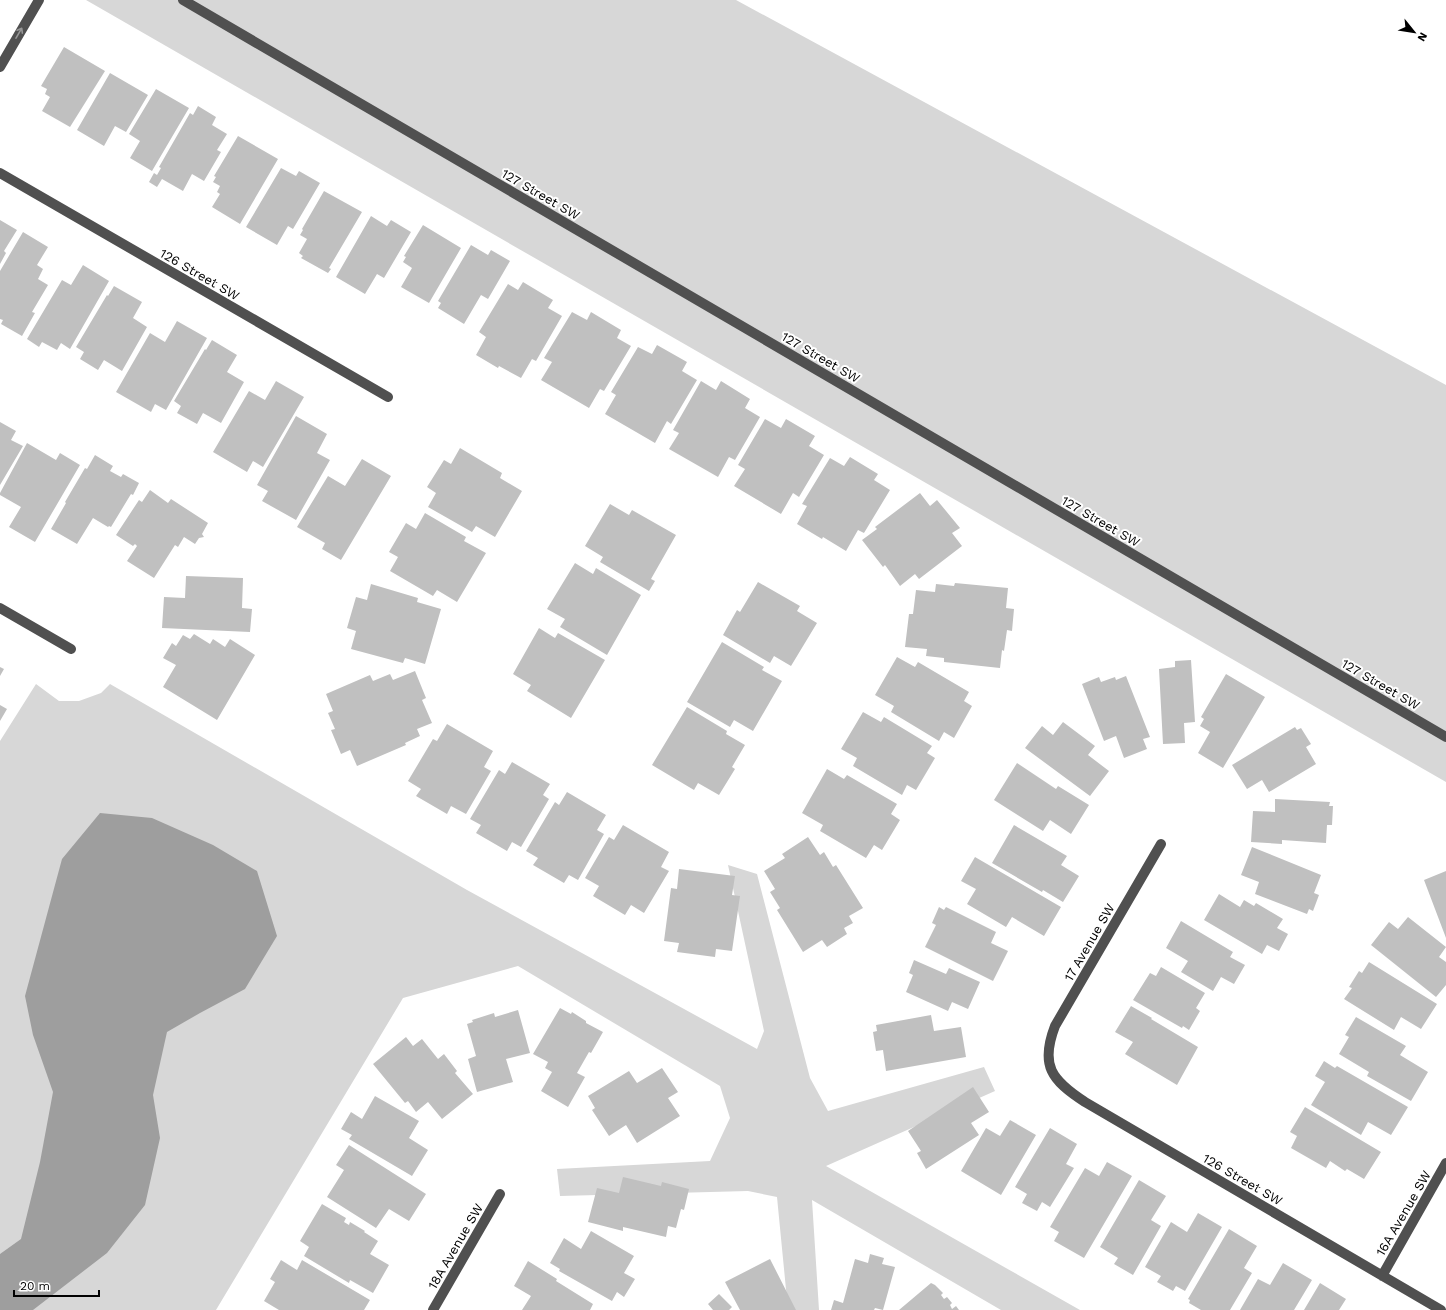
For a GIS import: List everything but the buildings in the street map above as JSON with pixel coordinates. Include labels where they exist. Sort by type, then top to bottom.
[{"type":"street","points":[[0,67],[39,0]]},
{"type":"street","name":"127 Street SW","points":[[183,0],[1446,737]]},
{"type":"street","name":"126 Street SW","points":[[0,173],[388,397]]},
{"type":"street","points":[[0,608],[71,649]]},
{"type":"street","name":"17 Avenue SW","points":[[1048,1056],[1048,1046],[1055,1026],[1161,844]]},
{"type":"street","name":"126 Street SW","points":[[1048,1056],[1053,1072],[1067,1090],[1441,1310]]},
{"type":"street","name":"16A Avenue SW","points":[[1382,1276],[1446,1163]]},
{"type":"street","name":"18A Avenue SW","points":[[433,1310],[500,1194]]},
{"type":"shaded area","points":[[86,0],[736,0],[1446,385],[1446,782]]},
{"type":"shaded area","points":[[36,684],[59,701],[79,701],[101,693],[110,684],[467,890],[757,1049],[764,1031],[728,865],[757,874],[810,1078],[828,1111],[984,1067],[995,1091],[826,1166],[1080,1310],[1001,1310],[812,1200],[819,1310],[788,1310],[777,1197],[748,1191],[560,1196],[557,1169],[710,1161],[730,1118],[720,1086],[518,966],[403,998],[216,1310],[0,1310],[0,741]]},
{"type":"shaded area","points":[[100,813],[152,818],[213,845],[257,871],[277,936],[245,989],[167,1032],[153,1095],[160,1138],[145,1205],[107,1253],[33,1310],[0,1310],[0,1254],[21,1239],[40,1162],[53,1092],[33,1035],[25,996],[62,859]]}]
